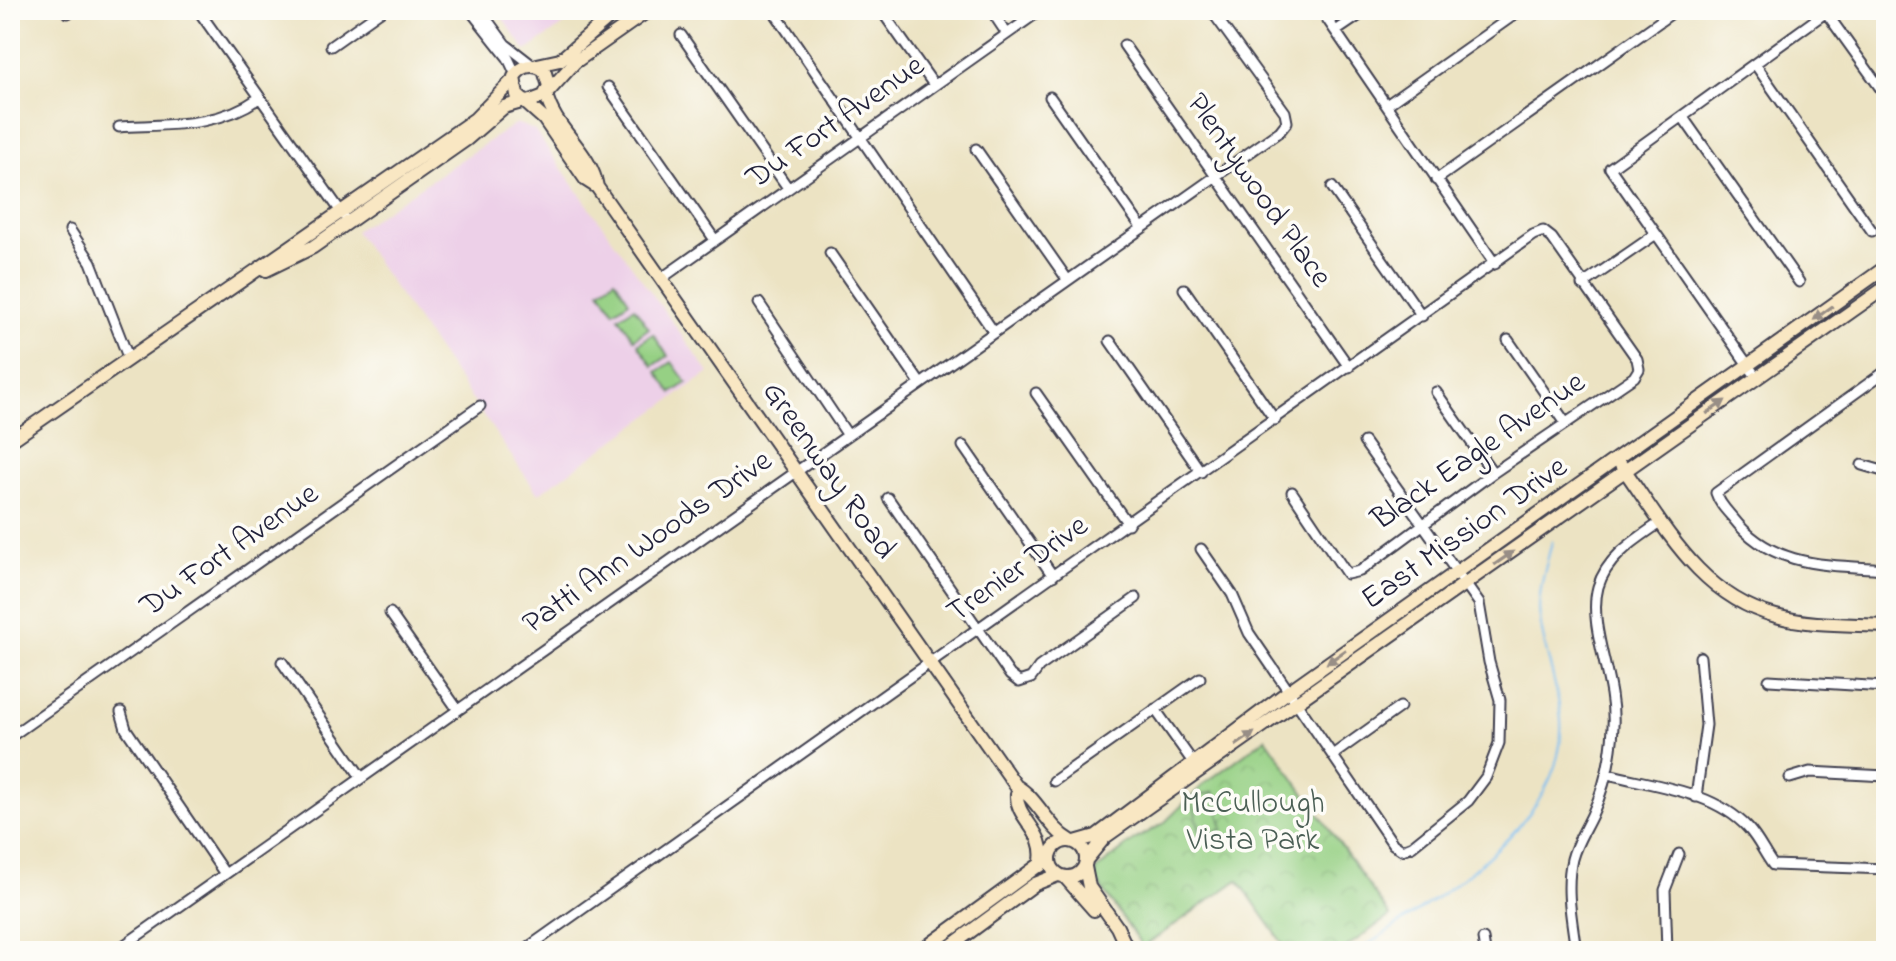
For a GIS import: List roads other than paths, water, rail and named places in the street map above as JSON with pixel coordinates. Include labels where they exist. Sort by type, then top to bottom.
[{"type":"street","points":[[198,10],[345,218]]},
{"type":"street","points":[[331,46],[382,10]]},
{"type":"street","points":[[470,10],[508,58],[517,95],[526,102]]},
{"type":"street","points":[[480,10],[505,44],[548,75],[547,93]]},
{"type":"street","points":[[345,218],[485,112],[522,68],[560,60],[618,10]]},
{"type":"street","points":[[10,441],[234,283],[345,218],[474,133],[499,110],[547,93],[575,62],[649,10]]},
{"type":"street","points":[[773,10],[993,331]]},
{"type":"street","points":[[881,10],[934,85]]},
{"type":"street","points":[[991,10],[1007,34]]},
{"type":"street","name":"Du Fort Avenue","points":[[662,278],[1041,10]]},
{"type":"street","name":"Patti Ann Woods Drive","points":[[116,951],[1280,131],[1287,122],[1285,112],[1211,10]]},
{"type":"street","points":[[1321,10],[1495,264]]},
{"type":"street","points":[[1336,31],[1367,10]]},
{"type":"street","points":[[1388,104],[1521,10]]},
{"type":"street","points":[[1436,180],[1676,10]]},
{"type":"street","points":[[1757,378],[1610,168],[1827,11],[1886,96]]},
{"type":"street","points":[[681,35],[788,188]]},
{"type":"street","name":"Plentywood Place","points":[[1124,45],[1349,367]]},
{"type":"street","points":[[1755,64],[1872,231]]},
{"type":"street","points":[[608,87],[715,240]]},
{"type":"street","name":"Greenway Road","points":[[547,93],[552,116],[595,174],[597,187]]},
{"type":"street","points":[[1050,97],[1141,227]]},
{"type":"street","points":[[119,127],[208,121],[242,109],[259,98]]},
{"type":"street","name":"Greenway Road","points":[[526,102],[586,180],[597,187],[931,664],[1045,831],[1047,858]]},
{"type":"street","points":[[1682,116],[1799,282]]},
{"type":"street","points":[[976,149],[1067,279]]},
{"type":"street","points":[[1332,187],[1422,316]]},
{"type":"street","points":[[70,230],[91,262],[128,357]]},
{"type":"street","name":"Trenier Drive","points":[[523,951],[1543,231],[1552,238],[1582,285]]},
{"type":"street","points":[[1582,285],[1656,234]]},
{"type":"street","points":[[830,253],[920,383]]},
{"type":"street","name":"East Mission Drive","points":[[1086,863],[1105,837],[1289,691],[1886,267]]},
{"type":"street","name":"Black Eagle Avenue","points":[[1292,492],[1347,574],[1360,571],[1565,422],[1634,377],[1639,369],[1637,359],[1582,285]]},
{"type":"street","name":"East Mission Drive","points":[[1073,842],[1096,836],[1298,702],[1886,287]]},
{"type":"street","points":[[1184,289],[1275,420]]},
{"type":"street","points":[[759,303],[847,434]]},
{"type":"street","points":[[1508,340],[1565,422]]},
{"type":"street","points":[[1110,341],[1201,472]]},
{"type":"street","points":[[1886,371],[1716,493],[1718,502],[1749,536],[1783,557],[1820,565],[1886,569]]},
{"type":"street","points":[[1436,392],[1493,473]]},
{"type":"street","points":[[1036,393],[1128,524]]},
{"type":"street","name":"Du Fort Avenue","points":[[10,737],[480,406]]},
{"type":"street","points":[[1201,549],[1232,594],[1249,633],[1393,844],[1402,850],[1468,801],[1486,777],[1499,743],[1500,700],[1486,647],[1482,611],[1364,442]]},
{"type":"street","points":[[963,446],[1053,576]]},
{"type":"street","points":[[1617,459],[1700,573],[1746,605],[1792,620],[1886,626]]},
{"type":"street","points":[[1862,465],[1886,472]]},
{"type":"street","points":[[888,498],[1010,675],[1019,682],[1031,678],[1039,667],[1136,598]]},
{"type":"street","points":[[1576,951],[1570,902],[1571,862],[1608,774],[1613,708],[1611,681],[1596,623],[1597,591],[1603,574],[1618,554],[1661,522]]},
{"type":"street","points":[[390,613],[458,710]]},
{"type":"street","points":[[1696,797],[1706,725],[1700,657]]},
{"type":"street","points":[[282,662],[361,777]]},
{"type":"street","points":[[1054,781],[1200,678]]},
{"type":"street","points":[[1769,680],[1886,687]]},
{"type":"street","points":[[1334,754],[1400,707]]},
{"type":"street","points":[[1155,709],[1196,767]]},
{"type":"street","points":[[121,712],[126,729],[225,874]]},
{"type":"street","points":[[1790,778],[1810,772],[1886,776]]},
{"type":"street","points":[[1608,774],[1696,797],[1724,809],[1743,823],[1773,865],[1886,869]]},
{"type":"street","points":[[1016,790],[1019,807],[1040,840],[1047,858],[1110,932],[1120,939]]},
{"type":"street","name":"Greenway Road","points":[[1016,790],[1023,790],[1050,827],[1073,842]]},
{"type":"street","points":[[921,951],[1047,858],[1060,844],[1073,842],[1082,848],[1089,887],[1117,927],[1128,951]]},
{"type":"street","points":[[1667,951],[1665,890],[1679,854]]},
{"type":"street","points":[[944,951],[1035,884],[1078,875],[1086,863]]},
{"type":"street","points":[[1483,939],[1485,951]]},
{"type":"waterway","points":[[1359,951],[1490,856],[1519,826],[1543,794],[1557,759],[1561,721],[1539,609],[1552,541]]},
{"type":"park label","name":"McCullough Vista Park","points":[[1253,822]]}]
